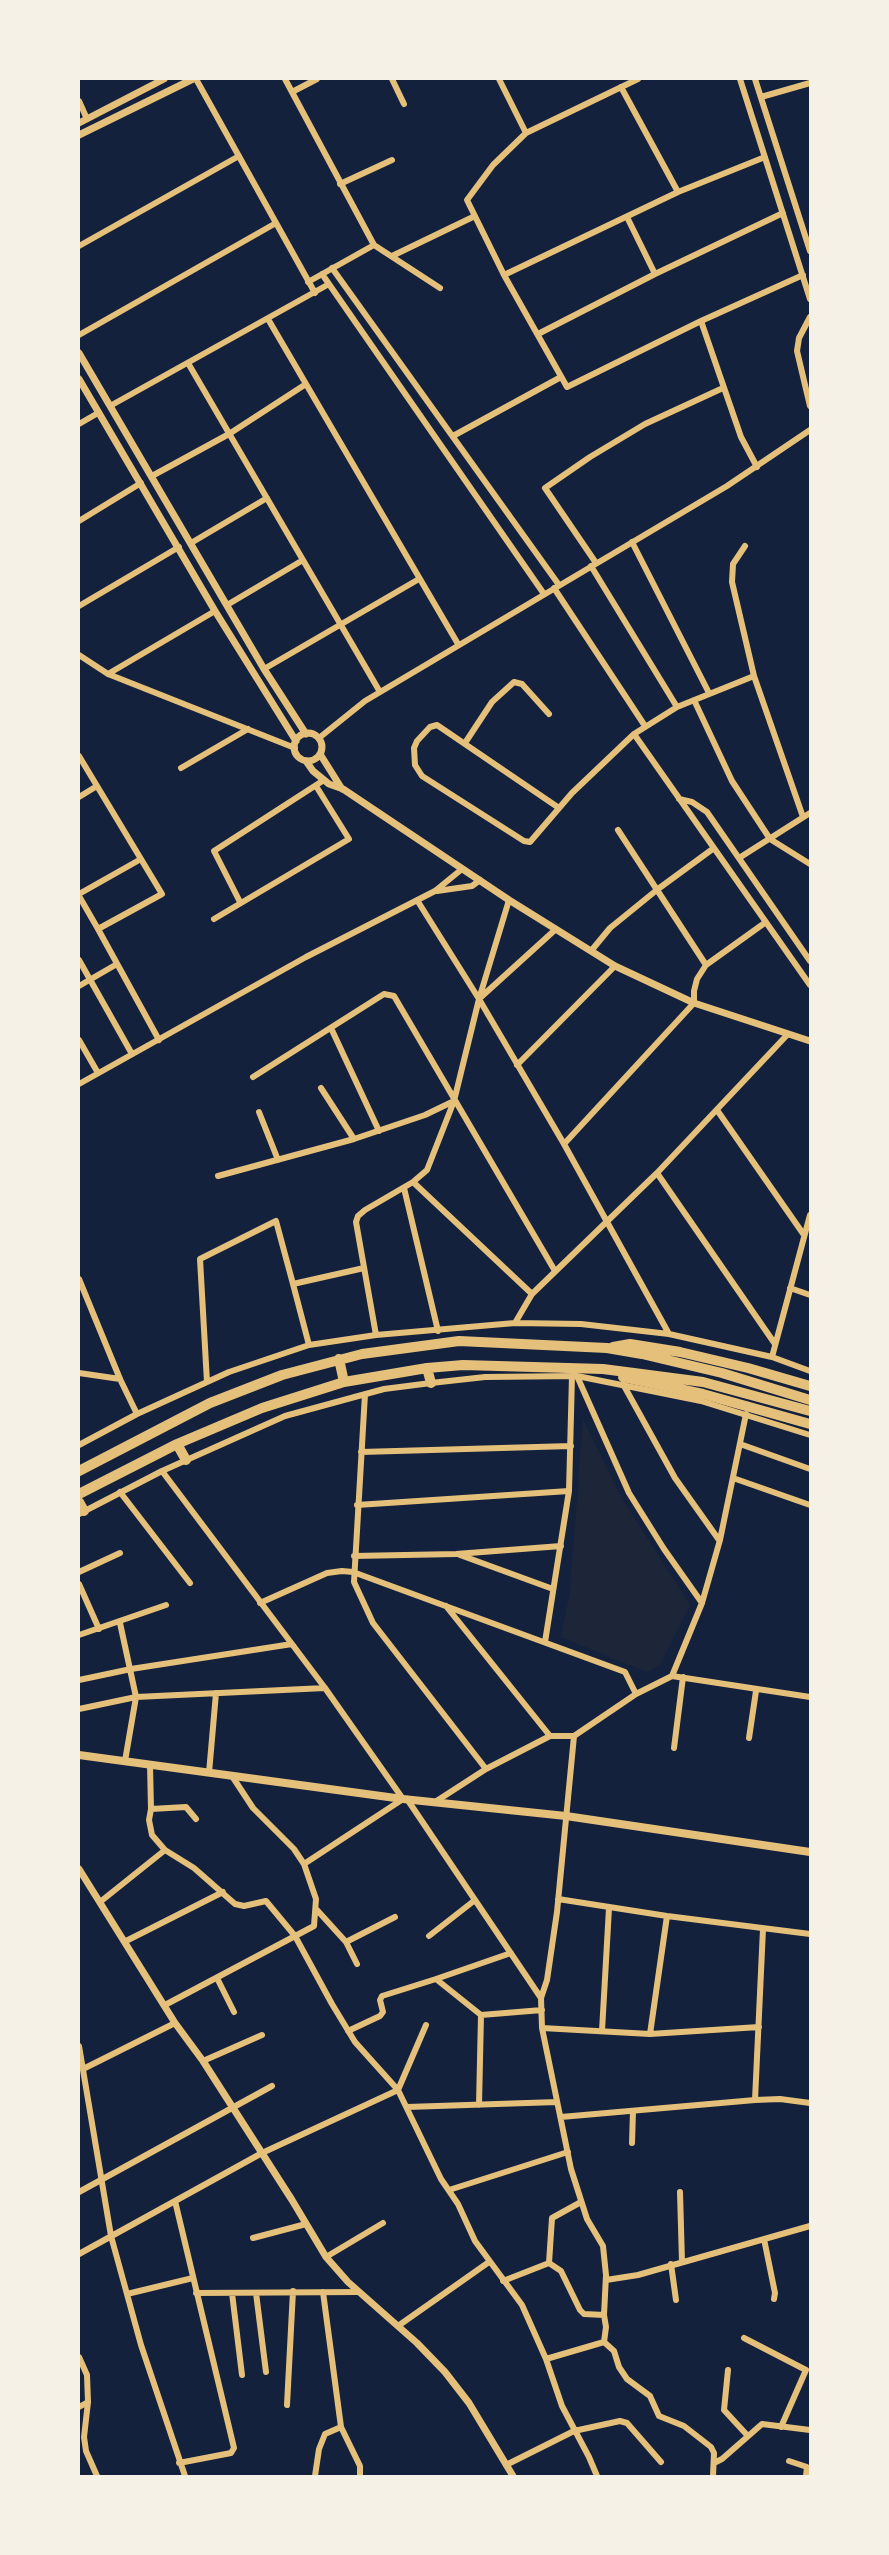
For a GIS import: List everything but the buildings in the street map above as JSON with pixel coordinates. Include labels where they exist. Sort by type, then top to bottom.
[{"type":"highway","points":[[79,1471],[210,1403],[282,1375],[339,1359],[459,1341],[607,1349],[661,1358],[722,1373],[810,1400]]},
{"type":"highway","points":[[607,1349],[630,1344],[680,1352],[748,1368],[810,1387]]},
{"type":"highway","points":[[339,1359],[344,1382]]},
{"type":"highway","points":[[79,1494],[177,1444],[240,1416],[344,1382],[427,1368],[463,1365],[603,1369],[719,1385],[810,1411]]},
{"type":"highway","points":[[427,1368],[431,1382]]},
{"type":"highway","points":[[603,1369],[629,1379],[703,1394],[810,1424]]},
{"type":"highway","points":[[177,1444],[186,1460]]},
{"type":"main road","points":[[79,1755],[405,1799],[566,1816],[810,1852]]},
{"type":"street","points":[[79,123],[164,79]]},
{"type":"street","points":[[79,135],[194,79],[314,293]]},
{"type":"street","points":[[285,79],[374,245],[440,288]]},
{"type":"street","points":[[292,92],[317,79]]},
{"type":"street","points":[[392,79],[404,104]]},
{"type":"street","points":[[499,79],[526,133]]},
{"type":"street","points":[[638,79],[526,133],[493,166],[467,200],[504,275],[567,387],[701,321],[803,275]]},
{"type":"street","points":[[740,79],[810,299]]},
{"type":"street","points":[[755,79],[810,251]]},
{"type":"street","points":[[761,97],[810,83]]},
{"type":"street","points":[[621,87],[678,192]]},
{"type":"street","points":[[79,101],[87,119]]},
{"type":"street","points":[[79,246],[239,156]]},
{"type":"street","points":[[504,275],[678,192],[765,157]]},
{"type":"street","points":[[340,184],[392,160]]},
{"type":"street","points":[[538,334],[783,213]]},
{"type":"street","points":[[392,257],[475,216]]},
{"type":"street","points":[[627,217],[655,274]]},
{"type":"street","points":[[79,335],[276,222]]},
{"type":"street","points":[[308,282],[374,245]]},
{"type":"street","points":[[332,268],[453,436],[556,586],[645,726]]},
{"type":"street","points":[[322,274],[544,594]]},
{"type":"street","points":[[110,406],[329,284]]},
{"type":"street","points":[[810,317],[799,338],[797,351],[810,406]]},
{"type":"street","points":[[268,319],[458,644]]},
{"type":"street","points":[[701,321],[741,437],[757,467]]},
{"type":"street","points":[[79,353],[264,669],[306,734]]},
{"type":"street","points":[[188,363],[380,692]]},
{"type":"street","points":[[453,436],[561,377]]},
{"type":"street","points":[[79,379],[296,744],[298,756],[324,780],[343,789],[509,900],[615,966],[694,1003],[810,1041]]},
{"type":"street","points":[[152,476],[229,433],[306,384]]},
{"type":"street","points":[[677,707],[594,565],[545,488],[645,424],[723,388]]},
{"type":"street","points":[[79,424],[98,412]]},
{"type":"street","points":[[319,738],[365,701],[757,467],[810,430]]},
{"type":"street","points":[[127,459],[137,452]]},
{"type":"street","points":[[79,521],[141,483]]},
{"type":"street","points":[[191,542],[267,499]]},
{"type":"street","points":[[632,542],[709,693]]},
{"type":"street","points":[[746,546],[738,555],[731,572],[754,676],[803,817]]},
{"type":"street","points":[[79,606],[179,547]]},
{"type":"street","points":[[227,605],[303,560]]},
{"type":"street","points":[[264,669],[419,579]]},
{"type":"street","points":[[108,674],[215,611]]},
{"type":"street","points":[[79,655],[108,674],[248,729],[296,744]]},
{"type":"street","points":[[559,808],[437,726],[430,727],[415,744],[417,769],[425,779],[527,842],[534,839],[559,808],[634,734],[677,707],[754,676]]},
{"type":"street","points":[[466,743],[492,702],[514,682],[522,684],[549,714]]},
{"type":"street","points":[[694,700],[732,781],[770,839],[810,864]]},
{"type":"street","points":[[181,768],[248,729]]},
{"type":"street","points":[[296,744],[306,734],[319,738],[322,746],[320,754],[314,760],[306,761]]},
{"type":"street","points":[[634,734],[810,985]]},
{"type":"street","points":[[320,754],[343,789]]},
{"type":"street","points":[[79,756],[162,894],[98,929]]},
{"type":"street","points":[[240,902],[214,851],[324,780]]},
{"type":"street","points":[[79,797],[97,786]]},
{"type":"street","points":[[214,919],[349,839],[316,786]]},
{"type":"street","points":[[679,799],[692,802],[707,812],[810,961]]},
{"type":"street","points":[[738,858],[810,813]]},
{"type":"street","points":[[618,830],[706,965]]},
{"type":"street","points":[[591,951],[610,928],[714,848]]},
{"type":"street","points":[[141,859],[79,895],[159,1040]]},
{"type":"street","points":[[79,1084],[306,957],[435,891],[462,869]]},
{"type":"street","points":[[435,891],[472,886],[480,880]]},
{"type":"street","points":[[751,901],[763,892]]},
{"type":"street","points":[[417,900],[564,1144],[669,1334]]},
{"type":"street","points":[[376,1335],[356,1228],[358,1216],[413,1182],[427,1170],[454,1101],[479,999],[509,900]]},
{"type":"street","points":[[564,1144],[694,1003],[694,991],[706,965],[766,922]]},
{"type":"street","points":[[479,999],[556,929]]},
{"type":"street","points":[[79,960],[132,1054]]},
{"type":"street","points":[[79,986],[117,964]]},
{"type":"street","points":[[517,1065],[615,966]]},
{"type":"street","points":[[253,1077],[384,994],[394,996],[555,1271]]},
{"type":"street","points":[[331,1028],[379,1131]]},
{"type":"street","points":[[515,1323],[532,1294],[657,1173],[788,1034]]},
{"type":"street","points":[[79,1040],[98,1073]]},
{"type":"street","points":[[321,1088],[354,1139]]},
{"type":"street","points":[[218,1176],[354,1139],[425,1115],[454,1101]]},
{"type":"street","points":[[717,1110],[804,1235]]},
{"type":"street","points":[[259,1112],[278,1160]]},
{"type":"street","points":[[657,1173],[775,1344]]},
{"type":"street","points":[[413,1182],[532,1294]]},
{"type":"street","points":[[404,1188],[438,1331]]},
{"type":"street","points":[[772,1357],[810,1215]]},
{"type":"street","points":[[207,1382],[200,1259],[276,1221],[309,1345]]},
{"type":"street","points":[[293,1284],[364,1268]]},
{"type":"street","points":[[79,1279],[137,1414]]},
{"type":"street","points":[[789,1288],[810,1295]]},
{"type":"street","points":[[79,1445],[137,1414],[207,1382],[309,1345],[376,1335],[515,1323],[581,1324],[669,1334],[772,1357],[810,1371]]},
{"type":"street","points":[[79,1373],[120,1379]]},
{"type":"street","points":[[545,1642],[569,1491],[575,1376]]},
{"type":"street","points":[[575,1376],[629,1493],[702,1603]]},
{"type":"street","points":[[80,1509],[285,1416],[365,1394],[431,1382],[485,1377],[575,1376],[701,1401],[810,1435]]},
{"type":"street","points":[[624,1384],[675,1478],[720,1540]]},
{"type":"street","points":[[365,1394],[356,1505],[354,1582],[373,1623],[486,1769]]},
{"type":"street","points":[[672,1676],[702,1603],[720,1540],[746,1414]]},
{"type":"street","points":[[740,1444],[810,1469]]},
{"type":"street","points":[[361,1452],[571,1446]]},
{"type":"street","points":[[162,1471],[405,1799],[541,1998]]},
{"type":"street","points":[[733,1478],[810,1505]]},
{"type":"street","points":[[356,1505],[569,1491]]},
{"type":"street","points":[[120,1492],[190,1583]]},
{"type":"street","points":[[354,1556],[456,1554],[561,1546]]},
{"type":"street","points":[[79,1572],[120,1553]]},
{"type":"street","points":[[456,1554],[553,1589]]},
{"type":"street","points":[[260,1603],[327,1573],[354,1573],[625,1672],[636,1694]]},
{"type":"street","points":[[79,1584],[99,1629]]},
{"type":"street","points":[[79,1635],[166,1605]]},
{"type":"street","points":[[445,1605],[550,1736]]},
{"type":"street","points":[[120,1623],[136,1697],[125,1761]]},
{"type":"street","points":[[79,1680],[131,1669],[292,1644]]},
{"type":"street","points":[[435,1802],[486,1769],[550,1736],[574,1736],[636,1694],[672,1676],[810,1697]]},
{"type":"street","points":[[674,1748],[683,1677]]},
{"type":"street","points":[[79,1709],[136,1697],[325,1688]]},
{"type":"street","points":[[749,1738],[756,1690]]},
{"type":"street","points":[[209,1773],[216,1693]]},
{"type":"street","points":[[574,1736],[551,1962],[541,1998],[541,2010],[557,2102],[581,2202],[587,2219],[603,2246],[606,2280],[604,2342]]},
{"type":"street","points":[[150,1765],[149,1820],[152,1835],[165,1850],[194,1868],[239,1906],[266,1901],[295,1936],[355,2042],[398,2090],[475,2241],[526,2313],[547,2359],[562,2406],[597,2476]]},
{"type":"street","points":[[165,2005],[314,1926],[317,1910],[312,1884],[304,1864],[294,1849],[253,1808],[232,1776]]},
{"type":"street","points":[[304,1864],[405,1799]]},
{"type":"street","points":[[151,1810],[186,1807],[196,1819]]},
{"type":"street","points":[[100,1902],[165,1850]]},
{"type":"street","points":[[79,1868],[326,2257],[359,2292],[431,2357],[457,2387],[510,2475]]},
{"type":"street","points":[[126,1941],[223,1892]]},
{"type":"street","points":[[558,1899],[810,1934]]},
{"type":"street","points":[[429,1936],[475,1900]]},
{"type":"street","points":[[602,2031],[609,1908]]},
{"type":"street","points":[[317,1910],[346,1942],[357,1964]]},
{"type":"street","points":[[650,2034],[667,1916]]},
{"type":"street","points":[[346,1942],[395,1917]]},
{"type":"street","points":[[755,2100],[763,1928]]},
{"type":"street","points":[[348,2031],[380,2016],[383,2012],[380,2000],[382,1996],[511,1953]]},
{"type":"street","points":[[217,1978],[234,2012]]},
{"type":"street","points":[[436,1979],[481,2015],[541,2010]]},
{"type":"street","points":[[479,2105],[481,2015]]},
{"type":"street","points":[[83,2069],[175,2023]]},
{"type":"street","points":[[79,2254],[262,2153],[398,2090],[426,2025]]},
{"type":"street","points":[[542,2028],[650,2034],[759,2027]]},
{"type":"street","points":[[203,2061],[262,2035]]},
{"type":"street","points":[[79,2046],[111,2236],[185,2476]]},
{"type":"street","points":[[79,2192],[272,2086]]},
{"type":"street","points":[[561,2117],[755,2100],[780,2099],[810,2103]]},
{"type":"street","points":[[407,2107],[557,2102]]},
{"type":"street","points":[[632,2143],[633,2111]]},
{"type":"street","points":[[449,2190],[568,2152]]},
{"type":"street","points":[[680,2192],[682,2262]]},
{"type":"street","points":[[175,2201],[234,2448],[231,2453],[179,2463]]},
{"type":"street","points":[[549,2263],[552,2218],[581,2202]]},
{"type":"street","points":[[326,2257],[383,2223]]},
{"type":"street","points":[[253,2238],[306,2224]]},
{"type":"street","points":[[606,2280],[638,2275],[810,2226]]},
{"type":"street","points":[[764,2239],[774,2299]]},
{"type":"street","points":[[398,2326],[489,2262]]},
{"type":"street","points":[[503,2281],[549,2263]]},
{"type":"street","points":[[549,2263],[561,2271],[584,2314],[604,2315]]},
{"type":"street","points":[[671,2264],[676,2300]]},
{"type":"street","points":[[127,2294],[193,2278]]},
{"type":"street","points":[[286,2405],[293,2291]]},
{"type":"street","points":[[323,2292],[341,2427],[360,2466],[360,2476]]},
{"type":"street","points":[[196,2293],[359,2292]]},
{"type":"street","points":[[232,2293],[242,2375]]},
{"type":"street","points":[[256,2293],[266,2372]]},
{"type":"street","points":[[744,2338],[808,2370],[782,2427]]},
{"type":"street","points":[[547,2359],[604,2342]]},
{"type":"street","points":[[604,2342],[614,2351],[619,2367],[627,2379],[650,2396],[659,2416],[684,2426],[706,2443],[714,2453],[713,2476]]},
{"type":"street","points":[[79,2357],[88,2375],[84,2437],[86,2451],[97,2476]]},
{"type":"street","points":[[728,2370],[724,2410],[747,2435]]},
{"type":"street","points":[[79,2407],[88,2402]]},
{"type":"street","points":[[506,2465],[574,2431],[625,2421],[661,2462]]},
{"type":"street","points":[[714,2463],[762,2424],[810,2430]]},
{"type":"street","points":[[315,2476],[319,2449],[325,2434],[341,2427]]},
{"type":"street","points":[[79,2456],[86,2451]]},
{"type":"street","points":[[789,2462],[807,2467],[806,2476]]},
{"type":"shaded area","points":[[583,1419],[622,1499],[690,1605],[660,1665],[647,1672],[561,1637],[570,1592]]}]
